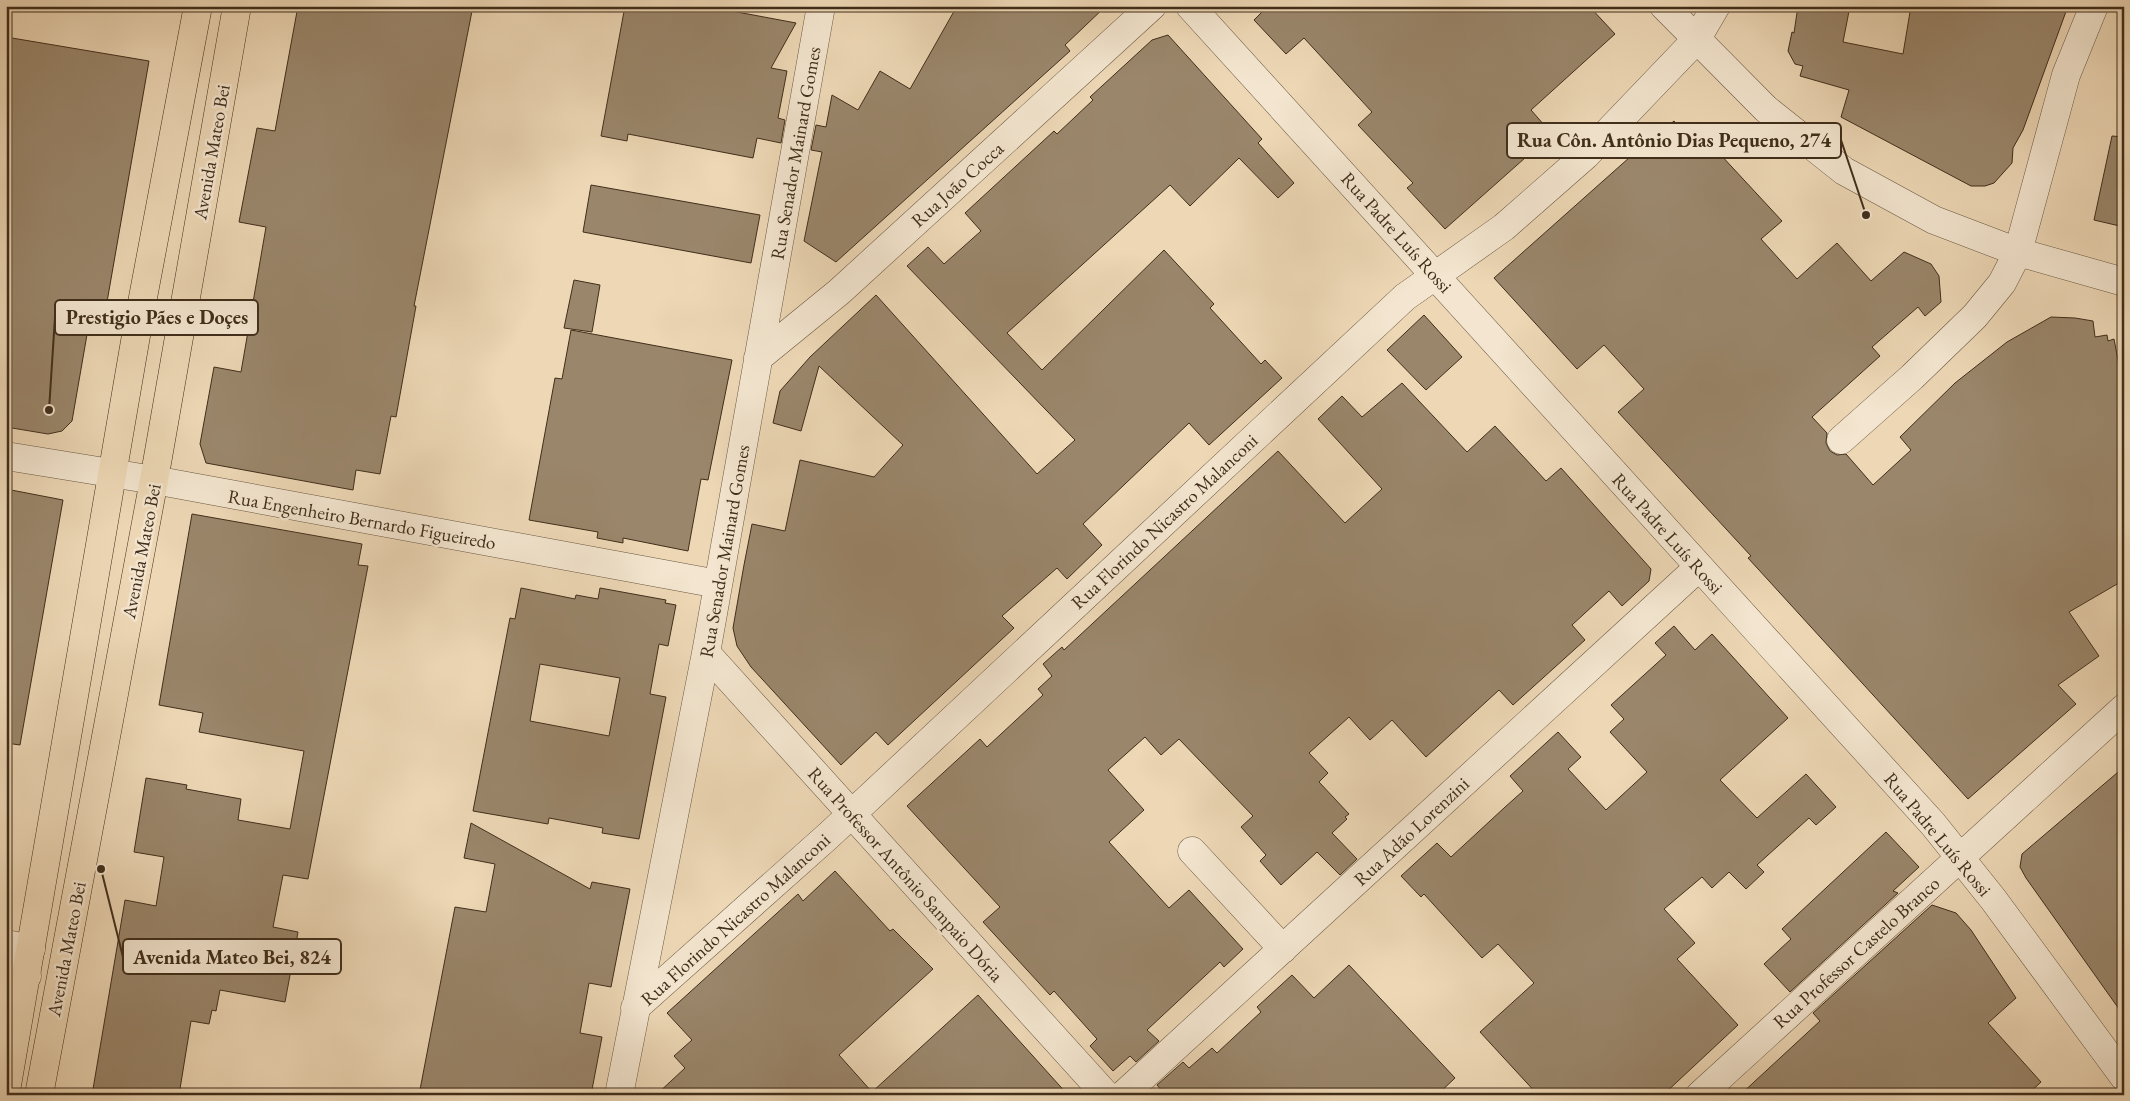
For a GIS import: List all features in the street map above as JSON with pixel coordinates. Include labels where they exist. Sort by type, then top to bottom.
[{"type":"main road","name":"Avenida Mateo Bei","points":[[6,1091],[19,947],[112,473],[198,6]]},
{"type":"main road","name":"Avenida Mateo Bei","points":[[39,1095],[154,480],[237,6]]},
{"type":"street","name":"Rua Senador Mainard Gomes","points":[[619,1095],[706,654],[821,6]]},
{"type":"street","name":"Rua João Cocca","points":[[758,358],[839,292],[1152,6]]},
{"type":"street","name":"Rua Padre Luís Rossi","points":[[1190,6],[1933,824],[1960,856],[2124,1078]]},
{"type":"street","points":[[1664,6],[1766,109],[1844,171],[1934,220],[2018,252],[2124,282]]},
{"type":"street","name":"Rua Florindo Nicastro Malanconi","points":[[635,1008],[852,813],[1405,296],[1504,227],[1586,155],[1696,40],[1716,6]]},
{"type":"street","points":[[1841,440],[1912,377],[1975,316],[2002,283],[2018,252],[2066,75],[2094,6]]},
{"type":"street","name":"Rua Engenheiro Bernardo Figueiredo","points":[[6,456],[154,480],[718,584]]},
{"type":"street","name":"Rua Adão Lorenzini","points":[[1123,1095],[1699,567]]},
{"type":"street","name":"Rua Professor Antônio Sampaio Dória","points":[[706,654],[1106,1095]]},
{"type":"street","name":"Rua Professor Castelo Branco","points":[[1700,1095],[2124,708]]},
{"type":"street","points":[[1192,851],[1283,948]]},
{"type":"building","points":[[298,6],[473,6],[414,306],[416,306],[396,417],[391,416],[380,474],[356,470],[353,490],[206,463],[200,444],[214,367],[241,372],[266,227],[239,222],[257,128],[275,131]]},
{"type":"building","points":[[625,6],[705,6],[796,23],[771,68],[787,71],[778,118],[785,120],[781,143],[757,138],[753,158],[628,134],[627,141],[601,136]]},
{"type":"building","points":[[957,6],[1106,6],[1065,45],[1070,51],[836,262],[804,241],[822,152],[811,150],[816,125],[826,127],[832,95],[858,110],[880,71],[910,89]]},
{"type":"building","points":[[1268,6],[1589,6],[1615,34],[1531,110],[1552,134],[1445,229],[1407,188],[1413,183],[1358,125],[1372,112],[1304,38],[1286,54],[1254,20]]},
{"type":"building","points":[[1798,6],[1850,6],[1843,42],[1903,54],[1911,6],[2068,6],[2023,130],[2013,148],[2012,163],[1994,183],[1985,186],[1971,186],[1841,117],[1849,90],[1800,76],[1803,66],[1795,64],[1788,51],[1792,32],[1794,33]]},
{"type":"building","points":[[1168,35],[1262,139],[1258,143],[1294,183],[1278,198],[1239,158],[1190,206],[1170,185],[1007,333],[1042,370],[1164,250],[1214,304],[1210,308],[1261,364],[1265,360],[1282,378],[1209,445],[1189,423],[1083,524],[1102,545],[1067,579],[1057,568],[1002,616],[1014,628],[888,745],[876,732],[841,765],[751,667],[737,646],[733,628],[744,565],[752,524],[785,531],[800,460],[874,477],[903,445],[819,366],[801,431],[773,423],[780,391],[810,357],[876,295],[1037,474],[1075,440],[907,266],[928,247],[944,264],[981,231],[965,213],[1054,131],[1057,134],[1093,100],[1090,97],[1152,40]]},
{"type":"building","points":[[6,37],[149,61],[107,302],[93,300],[72,421],[62,431],[48,434],[6,427]]},
{"type":"building","points":[[1674,121],[1685,133],[1693,125],[1782,221],[1761,239],[1797,279],[1837,243],[1871,281],[1904,252],[1931,264],[1939,276],[1941,302],[1925,316],[1918,307],[1872,347],[1880,356],[1812,417],[1827,433],[1826,443],[1830,451],[1837,455],[1846,454],[1873,485],[1911,450],[1900,437],[1955,383],[2007,342],[2051,317],[2093,321],[2095,337],[2107,335],[2108,341],[2114,339],[2120,371],[2124,371],[2124,580],[2069,612],[2099,656],[2058,685],[2076,704],[1968,799],[1748,558],[1751,556],[1618,412],[1644,389],[1604,345],[1577,369],[1494,278],[1630,157]]},
{"type":"building","points":[[2112,136],[2124,137],[2124,227],[2094,220]]},
{"type":"building","points":[[591,185],[760,215],[751,263],[583,232]]},
{"type":"building","points":[[574,280],[600,285],[592,332],[564,328]]},
{"type":"building","points":[[1424,315],[1462,357],[1426,390],[1387,350]]},
{"type":"building","points":[[571,330],[732,360],[708,480],[701,479],[688,551],[623,538],[623,543],[597,538],[598,532],[529,520],[555,378],[562,379]]},
{"type":"building","points":[[1402,383],[1467,452],[1495,426],[1546,481],[1561,468],[1651,569],[1649,581],[1622,606],[1609,591],[1572,625],[1585,640],[1513,705],[1499,690],[1426,757],[1392,720],[1370,740],[1349,717],[1309,753],[1328,773],[1319,782],[1349,814],[1345,817],[1347,819],[1332,833],[1357,859],[1340,875],[1317,852],[1281,885],[1260,861],[1266,855],[1241,827],[1253,816],[1179,739],[1161,755],[1145,737],[1108,770],[1144,810],[1109,842],[1169,908],[1189,890],[1243,949],[1224,967],[1220,962],[1147,1030],[1159,1041],[1136,1062],[1130,1056],[1113,1071],[1090,1046],[1097,1039],[1054,991],[1050,995],[983,922],[1000,907],[907,806],[980,739],[987,747],[1043,695],[1038,689],[1052,676],[1043,664],[1062,647],[1064,650],[1278,451],[1345,523],[1382,489],[1318,419],[1342,396],[1362,417]]},
{"type":"building","points":[[6,489],[63,500],[20,745],[6,743]]},
{"type":"building","points":[[192,514],[362,544],[358,565],[368,566],[308,879],[283,875],[273,927],[298,932],[285,1002],[220,990],[216,1011],[212,1010],[209,1024],[191,1021],[179,1095],[92,1095],[125,900],[156,906],[164,857],[134,852],[146,778],[187,785],[186,789],[241,799],[238,820],[290,829],[304,751],[199,732],[203,713],[159,705]]},
{"type":"building","points":[[521,588],[575,599],[576,595],[598,599],[600,588],[666,600],[665,603],[676,605],[668,646],[659,644],[650,694],[666,697],[639,839],[602,833],[603,828],[549,818],[548,824],[473,811],[510,618],[515,619]],"holes":[[[540,664],[620,678],[609,736],[530,721]]]},
{"type":"building","points":[[1674,626],[1695,650],[1712,634],[1788,718],[1720,780],[1757,818],[1806,774],[1836,807],[1816,825],[1809,818],[1757,865],[1764,872],[1746,889],[1729,872],[1712,888],[1702,877],[1664,909],[1695,943],[1677,959],[1738,1025],[1663,1095],[1538,1095],[1480,1032],[1534,983],[1498,944],[1482,958],[1424,894],[1421,897],[1401,876],[1437,843],[1451,857],[1523,791],[1510,776],[1558,732],[1581,757],[1568,769],[1606,810],[1647,772],[1610,732],[1624,719],[1611,705],[1666,655],[1655,643]]},
{"type":"building","points":[[2124,767],[2124,1016],[2020,867],[2022,854]]},
{"type":"building","points":[[471,823],[590,889],[592,882],[630,889],[611,987],[589,983],[580,1033],[602,1037],[591,1095],[419,1095],[455,907],[486,912],[495,864],[464,858]]},
{"type":"building","points":[[1886,832],[1919,867],[1893,891],[1898,893],[1790,992],[1764,964],[1791,939],[1782,929]]},
{"type":"building","points":[[835,871],[890,931],[893,929],[933,969],[839,1055],[872,1092],[978,995],[1068,1095],[656,1095],[685,1068],[674,1056],[692,1040],[667,1013],[798,894],[803,901]]},
{"type":"building","points":[[1932,905],[1956,913],[1971,930],[2016,998],[1988,1023],[2041,1082],[2027,1095],[1740,1095],[1820,1021],[1813,1013]]},
{"type":"building","points":[[1349,965],[1455,1078],[1437,1095],[1159,1095],[1163,1092],[1157,1085],[1183,1062],[1189,1068],[1212,1048],[1217,1053],[1261,1012],[1257,1007],[1292,975],[1314,998]]},
{"type":"place","name":"Rua Côn. Antônio Dias Pequeno, 274","points":[[1866,215]]},
{"type":"place","name":"Prestigio Pães e Doçes","points":[[49,410]]},
{"type":"place","name":"Avenida Mateo Bei, 824","points":[[101,869]]}]
